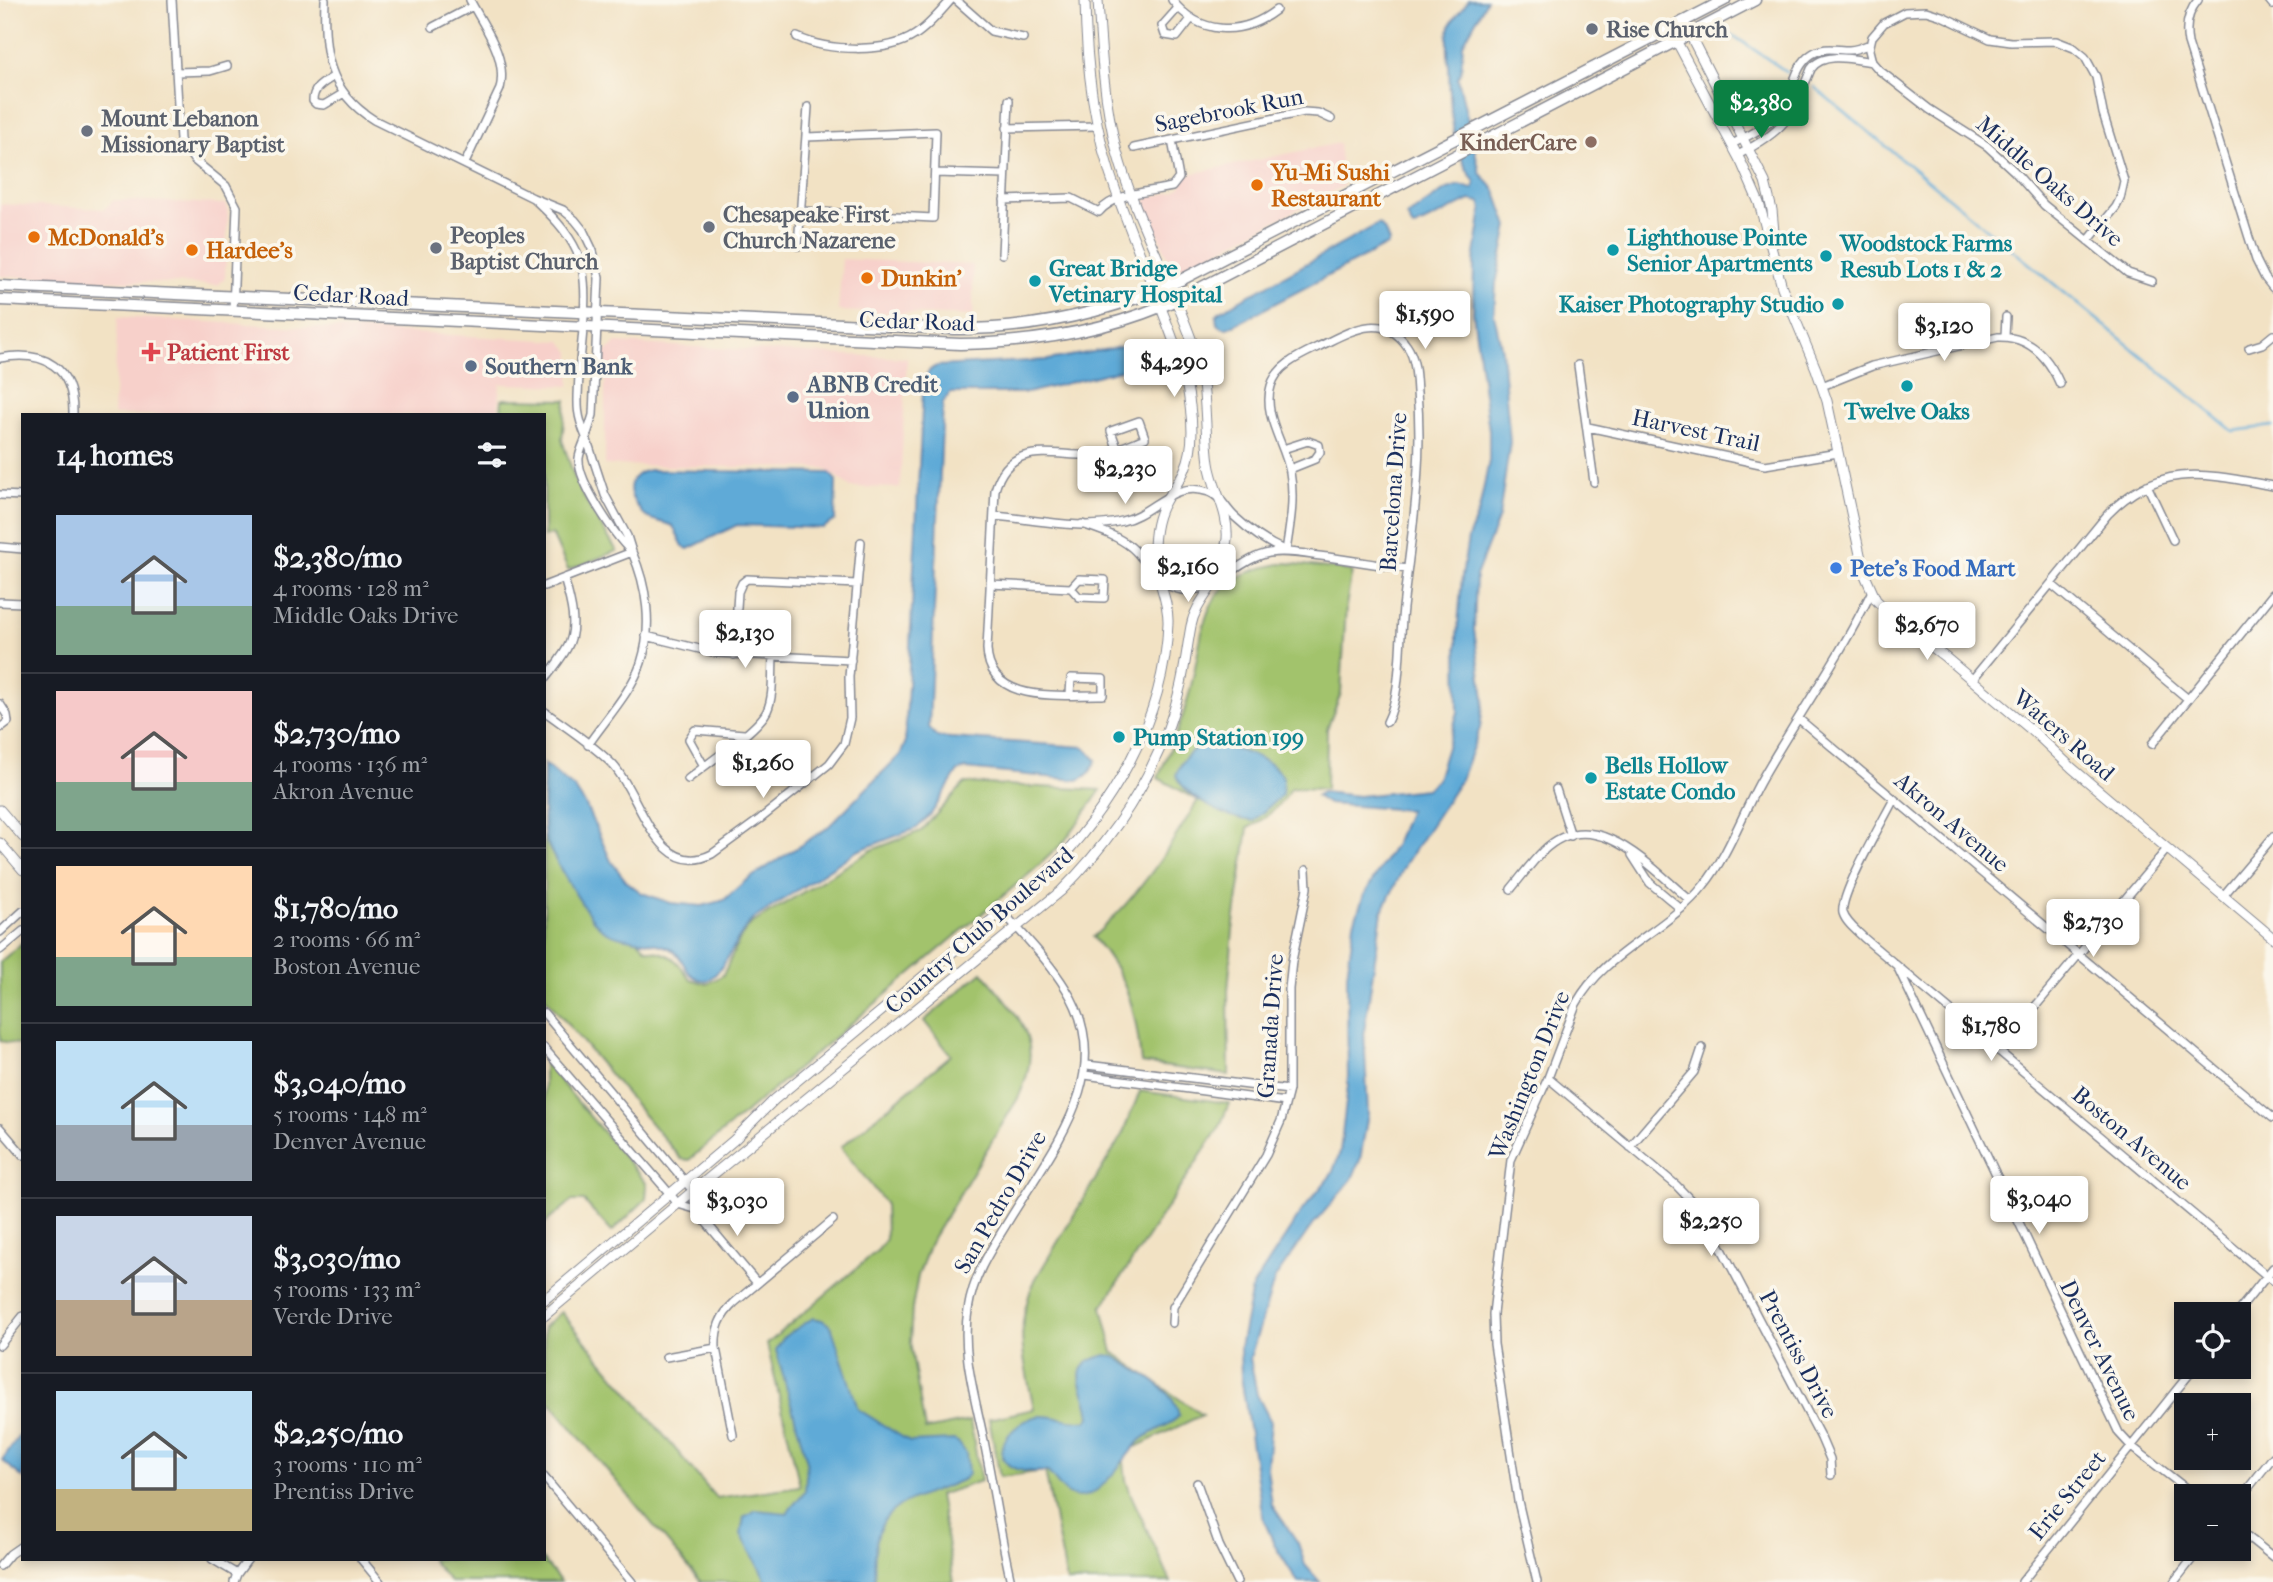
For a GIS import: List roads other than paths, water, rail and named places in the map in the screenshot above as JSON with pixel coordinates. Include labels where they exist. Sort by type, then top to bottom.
[{"type":"main road","name":"Cedar Road","points":[[0,286],[981,329],[1065,319],[1120,305],[1169,286],[1724,0]]},
{"type":"main road","name":"Cedar Road","points":[[0,300],[596,329],[989,344],[1073,334],[1175,301],[1755,0]]},
{"type":"street","points":[[172,0],[180,140],[194,160],[226,186],[237,207],[233,310]]},
{"type":"street","points":[[325,0],[325,48],[334,76],[344,93],[374,120],[570,214],[590,242],[599,278],[593,415],[579,458],[589,488],[609,523],[632,552]]},
{"type":"street","points":[[797,37],[831,48],[892,45],[921,31],[954,0],[991,31],[1023,38]]},
{"type":"street","name":"Country Club Boulevard","points":[[546,1313],[1017,928],[1082,871],[1130,807],[1163,743],[1180,688],[1191,624],[1198,606],[1213,583],[1227,539],[1227,520],[1210,466],[1207,412],[1196,354],[1169,286],[1126,197],[1097,126],[1086,47],[1085,0]]},
{"type":"street","name":"Country Club Boulevard","points":[[546,1298],[734,1140],[774,1100],[1042,878],[1079,840],[1110,796],[1133,754],[1153,704],[1168,622],[1154,559],[1156,531],[1159,515],[1185,470],[1192,436],[1184,372],[1155,292],[1126,197],[1107,103],[1098,0]]},
{"type":"street","points":[[1172,0],[1191,19],[1212,28],[1227,29],[1258,22],[1276,10]]},
{"type":"street","points":[[2198,0],[2186,24],[2188,43],[2256,260],[2273,288]]},
{"type":"street","points":[[2269,0],[2273,5]]},
{"type":"street","points":[[433,27],[471,3],[500,57],[500,89],[465,163]]},
{"type":"street","points":[[1178,8],[1162,26],[1165,34],[1172,38],[1177,37],[1191,19]]},
{"type":"street","points":[[1738,155],[1773,134],[1790,117],[1816,62],[1830,58],[1872,62],[1870,44],[1884,23],[1894,16],[1919,10],[1942,16],[1990,39],[2011,42],[2056,41],[2079,52],[2096,77],[2106,124],[2124,181],[2116,207],[2088,241]]},
{"type":"street","name":"Waters Road","points":[[1683,21],[1765,182],[1770,201],[1775,262]]},
{"type":"street","name":"Waters Road","points":[[1670,29],[1738,155],[1759,203],[1783,287],[1822,386],[1864,573],[1871,593],[1894,618],[1972,680],[2273,938]]},
{"type":"street","points":[[1732,144],[1766,125],[1781,109],[1799,69],[1810,55],[1823,49],[1853,50],[1870,44]]},
{"type":"street","name":"Middle Oaks Drive","points":[[1872,62],[1928,109],[1987,146],[2044,205],[2128,273],[2152,281]]},
{"type":"street","points":[[176,72],[210,71],[227,66]]},
{"type":"street","points":[[334,76],[317,87],[313,100],[316,104],[324,105],[344,93]]},
{"type":"street","points":[[1002,254],[1009,100]]},
{"type":"street","points":[[798,246],[808,107]]},
{"type":"street","name":"Sagebrook Run","points":[[1133,148],[1304,112],[1318,113],[1331,119]]},
{"type":"street","points":[[1007,128],[1097,126]]},
{"type":"street","points":[[800,211],[933,218],[936,132],[806,137]]},
{"type":"street","points":[[1004,200],[1071,198],[1099,212],[1106,203],[1172,187],[1177,183],[1179,173],[1172,140]]},
{"type":"street","points":[[935,173],[1005,175]]},
{"type":"street","points":[[533,198],[562,229],[578,254],[584,274],[577,414],[605,495],[627,536],[643,584],[647,611],[641,664],[588,745]]},
{"type":"street","points":[[1286,551],[1293,500],[1290,469],[1268,399],[1273,381],[1281,368],[1361,327],[1379,327],[1393,332],[1412,302]]},
{"type":"street","points":[[2006,317],[2006,337]]},
{"type":"street","name":"Barcelona Drive","points":[[1387,722],[1396,698],[1420,445],[1420,415],[1413,359],[1407,345],[1393,332]]},
{"type":"street","points":[[2249,348],[2262,344],[2273,335]]},
{"type":"street","points":[[1822,386],[1872,366],[2006,337],[2024,341],[2040,352],[2054,370],[2060,384]]},
{"type":"street","points":[[0,358],[38,359],[56,367],[65,376],[72,393],[73,413]]},
{"type":"street","points":[[1578,365],[1594,482]]},
{"type":"street","points":[[1070,694],[1071,678],[1103,679],[1103,695],[1070,694],[1022,692],[1014,690],[997,677],[987,657],[997,482],[1002,472],[1016,459],[1037,453],[1093,455],[1116,448],[1145,438],[1139,421],[1111,431],[1116,448]]},
{"type":"street","name":"Harvest Trail","points":[[1588,427],[1765,465],[1838,453]]},
{"type":"street","points":[[1283,449],[1308,440],[1319,445],[1320,452],[1315,459],[1290,469]]},
{"type":"street","points":[[1972,680],[2122,500],[2147,485],[2177,475],[2204,474],[2273,486]]},
{"type":"street","points":[[2147,485],[2173,540]]},
{"type":"street","points":[[994,516],[1108,524],[1133,518],[1179,489],[1195,489],[1211,492],[1250,530],[1286,551]]},
{"type":"street","points":[[0,495],[21,496]]},
{"type":"street","points":[[1082,524],[1111,534],[1127,544],[1160,582],[1172,587],[1195,590],[1206,588],[1244,561],[1286,551],[1408,569]]},
{"type":"street","points":[[546,713],[616,768],[643,820],[673,853],[703,859],[760,819],[838,755],[848,731],[861,542]]},
{"type":"street","points":[[0,547],[21,549]]},
{"type":"street","points":[[546,585],[632,552]]},
{"type":"street","points":[[546,677],[568,647],[570,639],[572,613],[564,578]]},
{"type":"street","points":[[734,655],[738,592],[747,579],[857,584]]},
{"type":"street","points":[[990,584],[1071,588],[1079,597],[1104,598],[1105,580],[1079,579],[1071,588]]},
{"type":"street","points":[[2051,584],[2188,699]]},
{"type":"street","name":"Washington Drive","points":[[1537,1582],[1518,1501],[1494,1345],[1493,1320],[1511,1160],[1548,1079],[1576,1004],[1591,980],[1681,909],[1706,883],[1761,781],[1851,632],[1871,593]]},
{"type":"street","points":[[2152,744],[2273,594]]},
{"type":"street","points":[[0,603],[21,603]]},
{"type":"street","points":[[646,636],[734,655],[851,660]]},
{"type":"street","points":[[688,779],[766,713],[772,692],[773,657]]},
{"type":"street","points":[[0,704],[8,722],[0,728]]},
{"type":"street","name":"Akron Avenue","points":[[1799,719],[2273,1118]]},
{"type":"street","points":[[704,766],[689,739],[692,732],[700,729],[744,734]]},
{"type":"street","points":[[1556,789],[1571,836]]},
{"type":"street","name":"Boston Avenue","points":[[1894,799],[1848,889],[1843,907],[1845,917],[1851,925],[2270,1278]]},
{"type":"street","points":[[0,810],[21,835]]},
{"type":"street","points":[[1511,889],[1543,851],[1571,836],[1590,833],[1602,835],[1628,848],[1690,900]]},
{"type":"street","points":[[2223,896],[2273,837]]},
{"type":"street","points":[[0,843],[21,868]]},
{"type":"street","points":[[1628,848],[1650,883],[1681,909]]},
{"type":"street","points":[[1998,1051],[2167,849]]},
{"type":"street","name":"Granada Drive","points":[[1172,1323],[1173,1307],[1266,1155],[1277,1132],[1286,1102],[1289,1090],[1289,989],[1307,888],[1306,870]]},
{"type":"street","name":"San Pedro Drive","points":[[1002,911],[1070,994],[1084,1032],[1087,1065],[1079,1101],[982,1264],[967,1312],[968,1354],[1011,1582]]},
{"type":"street","points":[[0,932],[21,913]]},
{"type":"street","points":[[0,950],[21,933]]},
{"type":"street","name":"Denver Avenue","points":[[1897,965],[2119,1433],[2131,1446],[2180,1484]]},
{"type":"street","points":[[546,1015],[693,1191],[695,1209],[757,1283]]},
{"type":"street","points":[[1630,1147],[1694,1072],[1702,1048]]},
{"type":"street","points":[[546,1050],[678,1204],[695,1209]]},
{"type":"street","points":[[1087,1065],[1289,1090]]},
{"type":"street","points":[[1085,1075],[1286,1102]]},
{"type":"street","name":"Prentiss Drive","points":[[1548,1079],[1694,1203],[1712,1230],[1825,1446],[1830,1459],[1831,1475]]},
{"type":"street","points":[[0,1128],[21,1154]]},
{"type":"street","points":[[733,1435],[716,1348],[715,1337],[721,1318],[757,1283],[833,1220]]},
{"type":"street","points":[[2247,1302],[2270,1278],[2273,1268]]},
{"type":"street","points":[[0,1345],[21,1319]]},
{"type":"street","points":[[666,1357],[716,1348]]},
{"type":"street","name":"Erie Street","points":[[2022,1582],[2185,1379]]},
{"type":"street","points":[[2251,1485],[2273,1457]]},
{"type":"street","points":[[546,1479],[632,1582]]},
{"type":"street","points":[[1197,1483],[1225,1560],[1237,1582]]},
{"type":"street","points":[[2251,1539],[2273,1557]]},
{"type":"street","points":[[0,1566],[21,1546]]},
{"type":"street","points":[[214,1561],[235,1578],[247,1561]]},
{"type":"street","points":[[363,1561],[380,1582]]},
{"type":"street","points":[[2174,1582],[2191,1561]]},
{"type":"water","points":[[1469,0],[1487,0],[1463,44],[1458,78],[1480,173],[1495,190],[1508,226],[1496,284],[1494,314],[1502,351],[1510,442],[1499,517],[1476,576],[1474,630],[1484,698],[1480,728],[1461,779],[1406,863],[1382,912],[1364,1031],[1368,1114],[1360,1160],[1352,1179],[1311,1227],[1275,1278],[1250,1358],[1257,1395],[1271,1422],[1267,1468],[1272,1505],[1298,1543],[1305,1565],[1320,1582],[1298,1582],[1275,1546],[1263,1518],[1241,1376],[1240,1347],[1252,1288],[1303,1209],[1332,1174],[1340,1152],[1348,1085],[1347,975],[1354,923],[1364,895],[1395,844],[1409,810],[1328,804],[1316,796],[1322,792],[1359,796],[1426,789],[1437,779],[1458,712],[1457,637],[1462,576],[1468,538],[1479,511],[1489,461],[1489,430],[1473,313],[1474,261],[1482,209],[1480,202],[1470,200],[1413,228],[1407,216],[1445,190],[1459,185],[1473,189],[1475,182],[1461,156],[1453,127],[1448,46],[1451,23]]},
{"type":"water","points":[[1378,224],[1385,232],[1389,242],[1387,245],[1228,328],[1217,324],[1216,316],[1219,312]]},
{"type":"water","points":[[1131,345],[1138,347],[1140,353],[1133,367],[1027,393],[950,393],[943,403],[929,727],[937,737],[1084,747],[1096,760],[1089,773],[1077,780],[966,769],[958,771],[931,814],[917,828],[857,851],[752,920],[721,968],[707,981],[693,976],[669,948],[618,936],[602,929],[579,899],[546,839],[546,766],[575,789],[586,806],[611,861],[627,882],[642,893],[671,903],[702,906],[724,900],[744,882],[827,828],[900,755],[905,744],[925,378],[928,372],[937,366],[1048,360]]},
{"type":"water","points":[[650,470],[830,473],[836,481],[835,520],[823,528],[737,525],[688,549],[683,546],[673,526],[645,516],[631,495],[633,479]]},
{"type":"water","points":[[1207,744],[1238,750],[1269,763],[1283,777],[1282,795],[1253,821],[1220,812],[1198,800],[1181,784],[1176,775],[1187,756]]},
{"type":"water","points":[[813,1318],[831,1326],[858,1409],[910,1442],[954,1440],[966,1453],[968,1474],[964,1479],[907,1502],[884,1520],[875,1555],[875,1582],[767,1582],[741,1534],[744,1517],[756,1510],[787,1513],[805,1491],[807,1461],[776,1350],[784,1337]]},
{"type":"water","points":[[1106,1355],[1115,1357],[1144,1374],[1163,1389],[1176,1406],[1179,1416],[1142,1439],[1107,1480],[1088,1495],[1077,1497],[1067,1493],[1048,1472],[1023,1471],[1010,1466],[1004,1459],[1004,1443],[1008,1435],[1023,1422],[1039,1416],[1087,1421],[1090,1417],[1080,1379],[1081,1372],[1084,1365]]},
{"type":"water","points":[[21,1433],[21,1476],[2,1460]]},
{"type":"waterway","points":[[1725,30],[1787,72]]},
{"type":"waterway","points":[[1814,87],[2233,431],[2273,426]]},
{"type":"place","name":"Rise Church","points":[[1592,29]]},
{"type":"place","name":"Mount Lebanon Missionary Baptist","points":[[87,131]]},
{"type":"place","name":"KinderCare","points":[[1591,142]]},
{"type":"place","name":"Yu-Mi Sushi Restaurant","points":[[1257,185]]},
{"type":"place","name":"Chesapeake First Church Nazarene","points":[[709,227]]},
{"type":"place","name":"McDonald's","points":[[34,237]]},
{"type":"place","name":"Peoples Baptist Church","points":[[436,248]]},
{"type":"place","name":"Hardee's","points":[[192,250]]},
{"type":"place","name":"Lighthouse Pointe Senior Apartments","points":[[1613,250]]},
{"type":"place","name":"Woodstock Farms Resub Lots 1 & 2","points":[[1826,256]]},
{"type":"place","name":"Dunkin'","points":[[867,278]]},
{"type":"place","name":"Great Bridge Vetinary Hospital","points":[[1035,281]]},
{"type":"place","name":"Kaiser Photography Studio","points":[[1838,304]]},
{"type":"place","name":"Patient First","points":[[151,352]]},
{"type":"place","name":"Southern Bank","points":[[471,366]]},
{"type":"place","name":"Twelve Oaks","points":[[1907,386]]},
{"type":"place","name":"ABNB Credit Union","points":[[793,397]]},
{"type":"place","name":"Pete's Food Mart","points":[[1836,568]]},
{"type":"place","name":"Pump Station 199","points":[[1119,737]]},
{"type":"place","name":"Bells Hollow Estate Condo","points":[[1591,778]]}]
